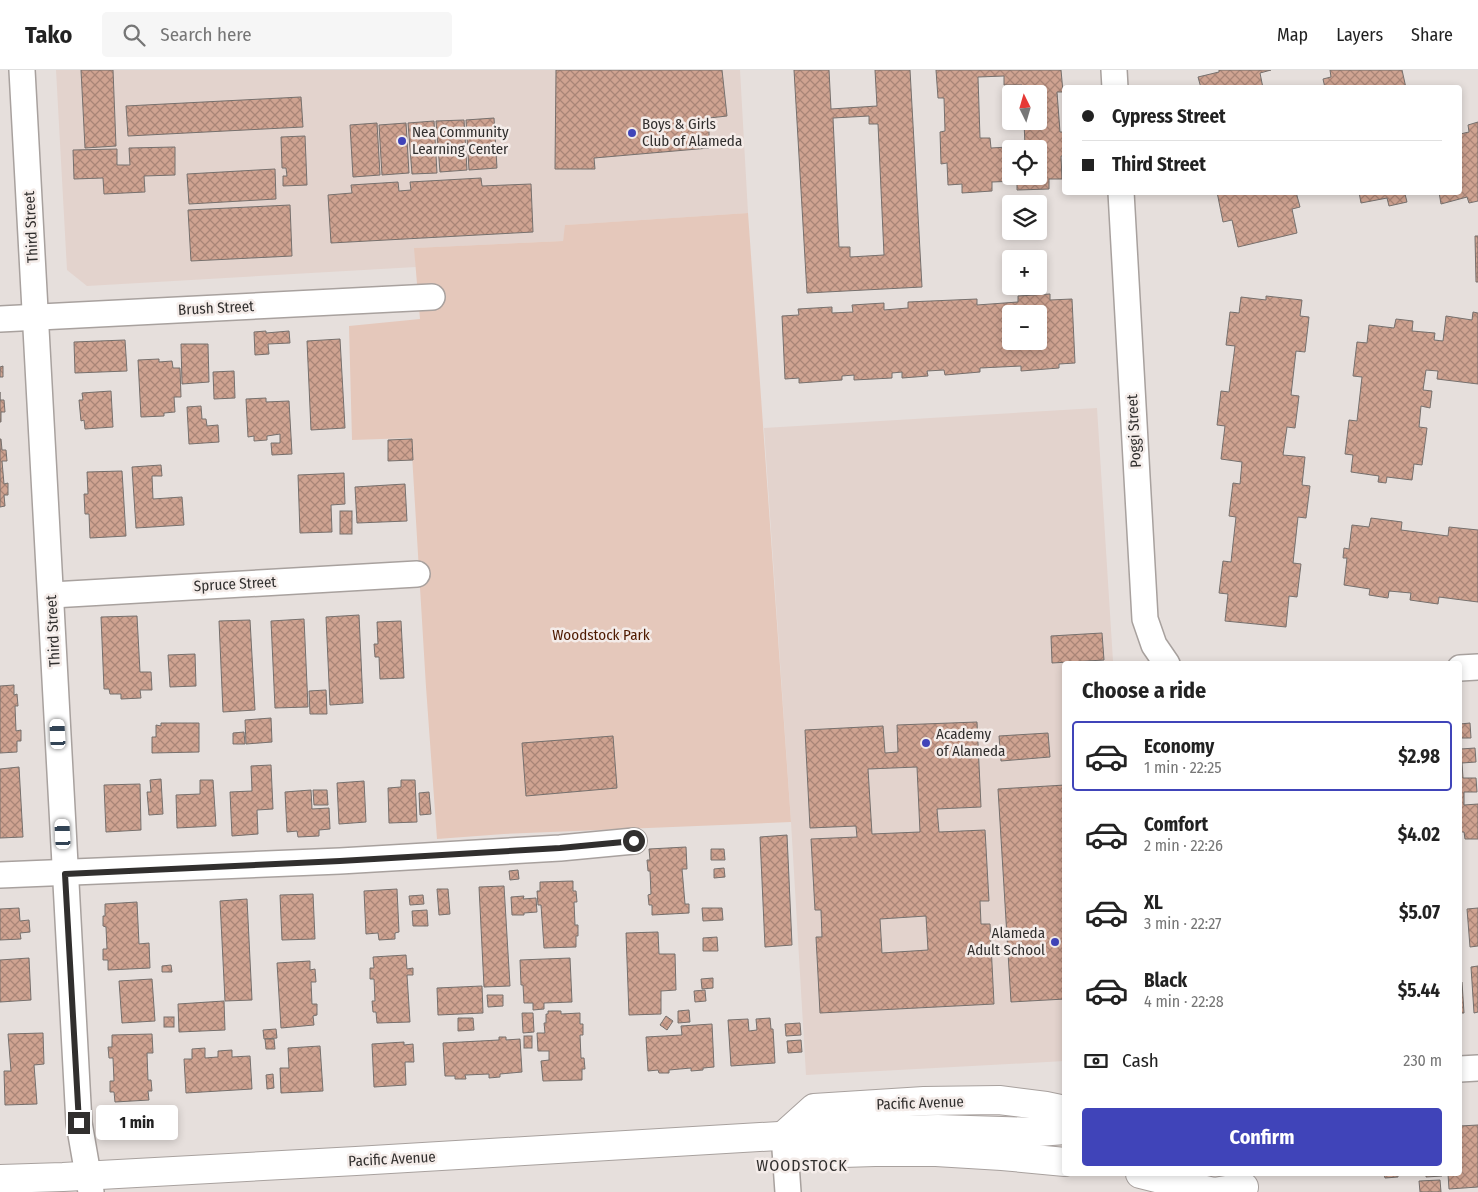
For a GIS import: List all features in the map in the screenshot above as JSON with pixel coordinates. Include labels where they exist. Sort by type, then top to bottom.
[{"type":"street","name":"Third Street","points":[[22,70],[52,594],[79,1123],[89,1184]]},
{"type":"street","points":[[1114,70],[1115,85]]},
{"type":"street","name":"Poggi Street","points":[[1121,195],[1145,619],[1154,645],[1165,661]]},
{"type":"street","name":"Brush Street","points":[[0,319],[432,297]]},
{"type":"street","name":"Spruce Street","points":[[52,594],[417,574]]},
{"type":"street","points":[[1462,668],[1478,667]]},
{"type":"street","points":[[0,875],[65,874],[340,861],[560,848],[634,841]]},
{"type":"street","points":[[1462,1069],[1478,1068]]},
{"type":"street","name":"Pacific Avenue","points":[[0,1179],[89,1184],[356,1161],[784,1135],[814,1108],[924,1101],[999,1100],[1062,1109]]},
{"type":"street","points":[[784,1135],[938,1129],[1038,1132],[1062,1130]]},
{"type":"street","points":[[784,1135],[810,1154],[936,1152],[1062,1162]]},
{"type":"street","points":[[784,1135],[788,1192]]},
{"type":"street","points":[[1148,1176],[1214,1192],[1244,1184]]},
{"type":"shaded area","name":"Nea Community Learning Center","points":[[56,70],[740,70],[748,213],[566,225],[563,241],[415,248],[416,267],[87,286],[67,270]]},
{"type":"shaded area","name":"Academy of Alameda","points":[[1097,408],[1113,661],[1062,661],[1062,1061],[806,1075],[764,428]]},
{"type":"green space","name":"Woodstock Park","points":[[748,213],[791,822],[504,834],[437,839],[411,438],[352,440],[349,326],[420,319],[414,248],[563,241],[565,225]]},
{"type":"building","points":[[81,70],[113,70],[116,146],[85,148]]},
{"type":"building","name":"Boys & Girls Club of Alameda","points":[[556,70],[722,70],[727,116],[709,118],[709,148],[594,158],[595,169],[555,169]]},
{"type":"building","points":[[794,70],[829,70],[831,109],[877,106],[875,70],[910,70],[922,287],[807,293]],"holes":[[[869,116],[869,124],[878,124],[884,255],[850,257],[850,247],[839,247],[833,118]]]},
{"type":"building","points":[[936,70],[1061,70],[1062,92],[1057,92],[1060,132],[1062,132],[1062,179],[1049,179],[1049,189],[1017,190],[1017,185],[1047,185],[1047,140],[1025,140],[1024,130],[1048,130],[1048,85],[1004,85],[1004,76],[978,77],[980,138],[990,138],[991,148],[1002,147],[1002,182],[992,182],[992,191],[962,193],[962,184],[948,185],[947,163],[941,164],[940,132],[945,131],[944,98],[938,98]]},
{"type":"building","points":[[1219,70],[1271,70],[1260,73],[1262,85],[1200,85],[1198,77],[1219,72]]},
{"type":"building","points":[[1330,70],[1402,70],[1405,85],[1324,85],[1323,79],[1331,77]]},
{"type":"building","points":[[301,97],[303,127],[128,136],[126,106]]},
{"type":"building","points":[[494,118],[497,168],[469,170],[466,120]]},
{"type":"building","points":[[464,120],[467,170],[440,172],[436,121]]},
{"type":"building","points":[[434,121],[437,173],[412,174],[408,123]]},
{"type":"building","points":[[1478,122],[1478,201],[1469,203],[1467,197],[1441,204],[1440,195],[1462,195],[1462,134],[1469,132],[1468,125]]},
{"type":"building","points":[[377,123],[380,175],[353,177],[350,125]]},
{"type":"building","points":[[406,123],[409,173],[382,175],[379,125]]},
{"type":"building","points":[[305,136],[307,185],[283,186],[283,176],[287,176],[286,168],[282,168],[281,137]]},
{"type":"building","points":[[175,147],[175,175],[144,176],[145,192],[104,194],[103,178],[74,179],[73,150],[117,149],[117,165],[130,165],[129,148]]},
{"type":"building","points":[[275,169],[276,199],[189,204],[187,174]]},
{"type":"building","points":[[481,178],[482,186],[531,184],[533,232],[331,243],[328,195],[352,193],[351,185],[398,182],[399,191],[411,190],[410,182]]},
{"type":"building","points":[[1218,195],[1297,195],[1300,207],[1292,209],[1297,233],[1238,247],[1232,220],[1223,222]]},
{"type":"building","points":[[1360,195],[1405,195],[1407,202],[1389,206],[1387,198],[1361,203]]},
{"type":"building","points":[[290,205],[292,256],[191,261],[188,210]]},
{"type":"building","points":[[1475,236],[1478,236],[1478,282],[1476,282]]},
{"type":"building","points":[[1050,294],[1050,300],[1072,299],[1075,363],[1059,364],[1059,368],[1021,371],[1021,366],[980,368],[980,372],[945,375],[944,370],[927,371],[928,376],[902,378],[902,372],[892,373],[892,378],[854,380],[854,375],[842,376],[842,380],[799,383],[799,378],[785,379],[782,316],[799,315],[798,309],[832,307],[832,313],[853,312],[852,305],[884,303],[884,310],[908,308],[908,302],[977,299],[977,305],[1018,302],[1018,296]]},
{"type":"building","points":[[1266,296],[1302,300],[1300,316],[1309,317],[1305,352],[1296,351],[1291,395],[1299,396],[1295,428],[1287,427],[1283,455],[1305,457],[1302,485],[1310,486],[1306,518],[1298,517],[1293,563],[1301,564],[1297,597],[1289,596],[1286,627],[1225,621],[1228,594],[1219,593],[1223,561],[1231,562],[1236,517],[1229,516],[1233,483],[1240,484],[1242,462],[1221,459],[1225,426],[1217,425],[1221,391],[1229,392],[1235,346],[1226,345],[1230,312],[1239,313],[1241,297],[1266,300]]},
{"type":"building","points":[[1473,312],[1478,313],[1478,384],[1437,379],[1438,371],[1426,370],[1423,390],[1432,391],[1430,408],[1421,406],[1419,427],[1427,428],[1422,465],[1414,464],[1412,480],[1387,477],[1386,483],[1378,482],[1379,476],[1351,472],[1353,455],[1345,454],[1349,420],[1357,421],[1362,377],[1353,376],[1357,342],[1367,343],[1369,325],[1394,328],[1396,319],[1413,321],[1412,331],[1435,333],[1434,340],[1443,341],[1446,316],[1472,320]]},
{"type":"building","points":[[266,331],[266,333],[289,331],[290,343],[268,344],[269,354],[255,355],[254,332]]},
{"type":"building","points":[[340,339],[345,428],[311,430],[307,341]]},
{"type":"building","points":[[125,340],[127,371],[75,373],[74,342]]},
{"type":"building","points":[[181,344],[208,344],[209,382],[182,384]]},
{"type":"building","points":[[159,359],[159,362],[172,361],[173,368],[180,368],[181,397],[174,397],[175,412],[164,413],[164,416],[141,417],[138,360]]},
{"type":"building","points":[[3,366],[3,377],[0,377],[0,367]]},
{"type":"building","points":[[234,371],[235,398],[214,399],[213,372]]},
{"type":"building","points":[[111,391],[113,427],[85,429],[84,420],[81,421],[79,400],[83,400],[82,393]]},
{"type":"building","points":[[266,398],[266,402],[289,401],[292,454],[272,455],[271,443],[280,443],[280,434],[267,436],[267,440],[254,441],[254,436],[248,437],[246,399]]},
{"type":"building","points":[[0,400],[4,400],[5,412],[1,412],[1,422],[0,422]]},
{"type":"building","points":[[201,406],[202,419],[206,419],[207,426],[218,425],[219,442],[189,444],[187,407]]},
{"type":"building","points":[[0,439],[2,450],[6,450],[7,461],[2,461],[4,484],[8,483],[8,495],[4,495],[5,506],[0,507]]},
{"type":"building","points":[[412,439],[413,460],[388,461],[388,440]]},
{"type":"building","points":[[161,465],[162,476],[152,476],[153,499],[182,497],[184,525],[136,528],[132,467]]},
{"type":"building","points":[[122,471],[126,536],[90,538],[89,514],[85,514],[84,494],[88,494],[87,472]]},
{"type":"building","points":[[344,473],[345,504],[331,505],[332,532],[300,533],[298,475]]},
{"type":"building","points":[[405,484],[407,521],[357,523],[355,487]]},
{"type":"building","points":[[340,511],[352,511],[352,534],[340,534]]},
{"type":"building","points":[[1371,518],[1402,522],[1401,530],[1448,536],[1449,527],[1478,530],[1478,602],[1439,597],[1438,604],[1410,600],[1411,593],[1389,591],[1388,598],[1369,595],[1370,589],[1344,585],[1347,558],[1343,558],[1344,548],[1349,549],[1352,525],[1369,527]]},
{"type":"building","points":[[359,615],[363,703],[330,705],[326,617]]},
{"type":"building","points":[[137,616],[140,672],[151,672],[152,690],[140,690],[141,698],[121,699],[121,694],[110,694],[109,689],[104,689],[101,617]]},
{"type":"building","points":[[304,619],[308,707],[275,708],[271,621]]},
{"type":"building","points":[[250,620],[255,710],[223,712],[219,621]]},
{"type":"building","points":[[401,621],[404,678],[380,679],[379,657],[375,657],[374,644],[378,644],[377,622]]},
{"type":"building","points":[[1102,633],[1104,660],[1052,663],[1051,636]]},
{"type":"building","points":[[195,654],[196,686],[170,687],[168,655]]},
{"type":"building","points":[[14,685],[14,695],[17,694],[18,706],[15,706],[16,731],[21,730],[21,741],[17,741],[17,752],[0,753],[0,686]]},
{"type":"building","points":[[326,690],[327,714],[310,714],[309,691]]},
{"type":"building","points":[[271,718],[272,742],[246,744],[245,720]]},
{"type":"building","points":[[977,722],[981,807],[937,809],[939,832],[985,830],[989,901],[980,901],[981,924],[990,924],[994,1004],[820,1013],[816,937],[822,937],[821,910],[815,910],[811,839],[857,837],[856,826],[810,828],[805,730],[883,726],[885,753],[898,752],[897,725]],"holes":[[[917,767],[920,832],[872,834],[868,769]],[[926,916],[928,950],[882,953],[880,919]]]},
{"type":"building","points":[[161,723],[199,723],[199,752],[152,753],[152,737],[156,737],[156,725],[161,726]]},
{"type":"building","points":[[1470,723],[1471,738],[1462,738],[1462,724]]},
{"type":"building","points":[[244,732],[245,744],[233,744],[233,733]]},
{"type":"building","points":[[1048,733],[1050,757],[1001,761],[999,736]]},
{"type":"building","points":[[613,736],[617,788],[526,796],[522,743]]},
{"type":"building","points":[[1475,748],[1476,762],[1462,763],[1462,749]]},
{"type":"building","points":[[1462,763],[1463,778],[1476,778],[1477,792],[1464,792],[1464,805],[1478,804],[1478,839],[1465,839],[1464,832],[1462,832]]},
{"type":"building","points":[[271,765],[273,809],[257,810],[258,834],[232,836],[230,792],[252,791],[251,766]]},
{"type":"building","points":[[19,767],[23,837],[0,838],[0,769]]},
{"type":"building","points":[[161,779],[163,814],[149,815],[147,792],[151,792],[150,780]]},
{"type":"building","points":[[200,780],[213,780],[216,826],[177,828],[176,795],[200,794]]},
{"type":"building","points":[[401,780],[415,780],[417,822],[389,823],[388,788],[401,787]]},
{"type":"building","points":[[364,781],[366,822],[339,824],[337,783]]},
{"type":"building","points":[[140,784],[141,830],[106,832],[104,785]]},
{"type":"building","points":[[1062,785],[1062,999],[1011,1002],[998,789]]},
{"type":"building","points":[[311,790],[312,809],[329,808],[330,829],[319,830],[319,836],[298,837],[297,831],[287,832],[285,792]]},
{"type":"building","points":[[313,790],[327,790],[328,805],[314,805]]},
{"type":"building","points":[[429,792],[431,814],[420,815],[419,793]]},
{"type":"building","points":[[787,835],[792,945],[765,947],[760,837]]},
{"type":"building","points":[[686,847],[687,869],[682,869],[685,904],[689,904],[689,913],[652,915],[652,905],[649,905],[648,895],[651,894],[650,871],[648,871],[647,860],[650,860],[649,849]]},
{"type":"building","points":[[711,849],[724,849],[725,860],[711,860]]},
{"type":"building","points":[[724,868],[725,877],[714,878],[714,869]]},
{"type":"building","points":[[518,870],[519,879],[510,880],[509,871]]},
{"type":"building","points":[[573,881],[573,891],[576,891],[577,902],[574,902],[575,925],[578,925],[576,947],[544,948],[541,905],[538,905],[537,891],[540,891],[540,882]]},
{"type":"building","points":[[504,886],[510,986],[484,987],[479,887]]},
{"type":"building","points":[[397,889],[399,932],[395,933],[395,939],[379,940],[378,933],[366,934],[364,891]]},
{"type":"building","points":[[437,889],[448,889],[450,914],[439,915]]},
{"type":"building","points":[[313,894],[315,939],[282,940],[280,895]]},
{"type":"building","points":[[423,895],[424,904],[410,905],[409,896]]},
{"type":"building","points":[[524,896],[523,899],[536,898],[537,912],[512,915],[511,897]]},
{"type":"building","points":[[247,899],[252,1000],[225,1001],[220,901]]},
{"type":"building","points":[[137,902],[139,944],[149,943],[150,968],[108,970],[108,960],[103,960],[103,949],[107,949],[106,927],[103,926],[105,904]]},
{"type":"building","points":[[19,908],[20,921],[29,920],[30,932],[20,933],[21,939],[0,940],[0,909]]},
{"type":"building","points":[[702,908],[722,908],[723,920],[703,921]]},
{"type":"building","points":[[1478,908],[1478,946],[1470,947],[1467,909]]},
{"type":"building","points":[[427,910],[428,926],[413,926],[412,911]]},
{"type":"building","points":[[658,932],[659,954],[675,954],[676,990],[661,991],[661,1014],[629,1015],[626,933]]},
{"type":"building","points":[[717,937],[718,951],[703,951],[703,938]]},
{"type":"building","points":[[406,955],[407,969],[413,968],[413,975],[407,975],[410,1022],[377,1023],[372,1001],[375,1001],[374,979],[370,979],[370,968],[374,968],[373,957]]},
{"type":"building","points":[[29,958],[31,1000],[0,1002],[0,960]]},
{"type":"building","points":[[570,958],[572,1002],[544,1003],[544,1009],[533,1010],[533,1003],[524,1003],[520,960]]},
{"type":"building","points":[[310,961],[310,970],[315,969],[316,982],[311,982],[312,1004],[317,1004],[317,1015],[313,1016],[314,1025],[281,1028],[277,963]]},
{"type":"building","points":[[171,965],[172,972],[162,972],[162,966]]},
{"type":"building","points":[[1478,966],[1478,1012],[1474,1013],[1471,967]]},
{"type":"building","points":[[713,978],[713,988],[702,989],[701,979]]},
{"type":"building","points":[[152,979],[155,1021],[122,1023],[119,981]]},
{"type":"building","points":[[1462,982],[1464,1013],[1462,1013]]},
{"type":"building","points":[[482,986],[483,1013],[438,1015],[437,988]]},
{"type":"building","points":[[705,990],[706,1001],[695,1002],[694,991]]},
{"type":"building","points":[[487,995],[503,995],[503,1006],[488,1007]]},
{"type":"building","points":[[224,1001],[225,1030],[179,1032],[178,1004]]},
{"type":"building","points":[[689,1010],[690,1022],[678,1023],[678,1011]]},
{"type":"building","points":[[548,1011],[561,1011],[561,1014],[580,1013],[580,1024],[583,1024],[583,1035],[580,1035],[581,1058],[584,1058],[585,1069],[582,1069],[582,1080],[543,1081],[541,1061],[549,1060],[549,1051],[538,1051],[537,1033],[545,1033],[544,1023],[546,1023]]},
{"type":"building","points":[[522,1013],[533,1013],[534,1032],[523,1033]]},
{"type":"building","points":[[666,1016],[673,1021],[667,1030],[660,1025]]},
{"type":"building","points":[[164,1017],[174,1017],[174,1027],[164,1027]]},
{"type":"building","points":[[458,1018],[473,1018],[474,1030],[458,1031]]},
{"type":"building","points":[[770,1018],[771,1029],[773,1029],[775,1063],[731,1066],[728,1020],[748,1019],[749,1031],[757,1030],[756,1019]]},
{"type":"building","points":[[800,1023],[801,1035],[786,1036],[785,1024]]},
{"type":"building","points":[[712,1024],[714,1067],[691,1071],[691,1068],[669,1070],[669,1073],[659,1073],[658,1070],[648,1071],[646,1037],[682,1035],[681,1026]]},
{"type":"building","points":[[276,1029],[277,1038],[264,1039],[263,1030]]},
{"type":"building","points":[[43,1033],[44,1064],[34,1065],[37,1104],[5,1105],[4,1071],[11,1071],[8,1034]]},
{"type":"building","points":[[152,1034],[153,1053],[147,1053],[148,1080],[151,1080],[152,1091],[148,1091],[149,1100],[115,1102],[114,1092],[110,1092],[110,1081],[114,1081],[113,1058],[109,1058],[108,1047],[112,1047],[112,1035]]},
{"type":"building","points":[[524,1036],[532,1036],[532,1048],[524,1048]]},
{"type":"building","points":[[499,1037],[506,1037],[506,1040],[520,1039],[522,1072],[500,1074],[500,1077],[489,1078],[489,1074],[465,1075],[466,1079],[455,1079],[455,1076],[445,1076],[443,1043],[499,1040]]},
{"type":"building","points":[[265,1039],[274,1039],[275,1049],[266,1049]]},
{"type":"building","points":[[801,1040],[802,1052],[788,1053],[787,1041]]},
{"type":"building","points":[[404,1042],[404,1045],[413,1044],[414,1062],[405,1062],[406,1085],[374,1087],[372,1044]]},
{"type":"building","points":[[320,1046],[323,1091],[281,1093],[280,1068],[289,1068],[288,1048]]},
{"type":"building","points":[[205,1048],[205,1058],[218,1057],[218,1051],[232,1050],[232,1057],[250,1056],[252,1089],[186,1093],[184,1059],[192,1059],[192,1049]]},
{"type":"building","points":[[273,1074],[274,1088],[267,1089],[266,1075]]},
{"type":"building","points":[[1478,1125],[1478,1187],[1449,1189],[1448,1176],[1462,1176],[1462,1126]]},
{"type":"building","points":[[1384,1176],[1398,1176],[1398,1177],[1385,1178]]},
{"type":"building","points":[[1440,1180],[1441,1192],[1420,1192],[1419,1181]]},
{"type":"place","name":"Boys & Girls Club of Alameda","points":[[632,133]]},
{"type":"place","name":"Nea Community Learning Center","points":[[402,141]]},
{"type":"place","name":"Academy of Alameda","points":[[926,743]]},
{"type":"place","name":"Alameda Adult School","points":[[1055,942]]},
{"type":"district","name":"WOODSTOCK","points":[[802,1165]]},
{"type":"route","points":[[79,1123],[65,874],[340,861],[560,848],[634,841]]}]
